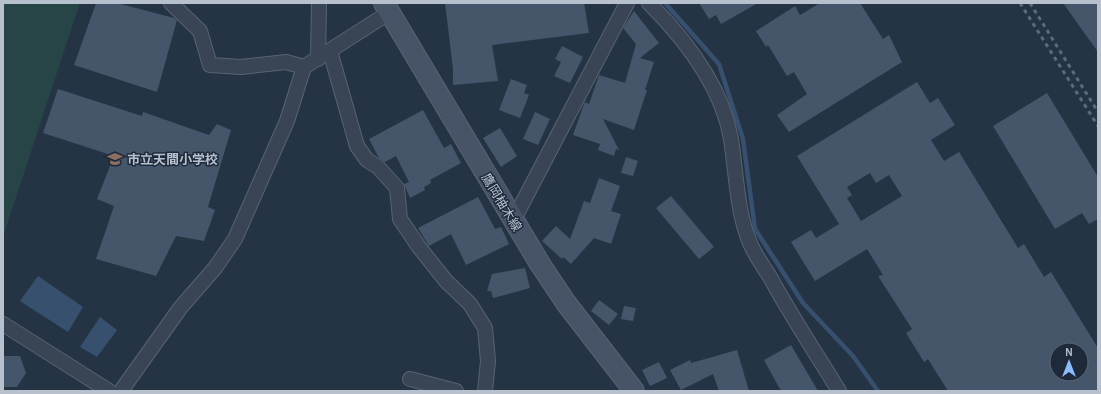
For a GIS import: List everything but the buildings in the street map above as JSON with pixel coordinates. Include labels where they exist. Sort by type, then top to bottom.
[{"type":"main road","name":"鷹岡柚木線","points":[[387,8],[513,221],[566,303],[634,391]]},
{"type":"street","points":[[171,3],[200,31],[210,65],[241,67],[286,62],[304,68]]},
{"type":"street","points":[[319,3],[324,55],[358,146],[367,160],[378,167],[397,188],[400,219],[419,247],[446,281],[470,304],[485,328],[488,360],[485,391]]},
{"type":"street","points":[[513,221],[627,3]]},
{"type":"street","points":[[649,3],[687,46],[708,76],[722,106],[730,136],[743,220],[750,242],[787,309],[839,391]]},
{"type":"street","points":[[121,391],[181,307],[215,268],[235,239],[287,121],[304,68],[387,8]]},
{"type":"street","points":[[3,324],[108,391]]},
{"type":"street","points":[[410,379],[456,391]]},
{"type":"green space","points":[[3,3],[80,3],[3,237]]},
{"type":"water","points":[[38,276],[83,307],[68,332],[20,301]]},
{"type":"water","points":[[100,317],[117,330],[97,357],[80,347]]},
{"type":"waterway","points":[[665,3],[719,64],[743,139],[755,229],[803,303],[853,356],[878,391]]},
{"type":"railway","points":[[1020,3],[1098,126]]},
{"type":"railway","points":[[1030,3],[1098,112]]},
{"type":"place","name":"市立天間小学校","points":[[115,159]]}]
